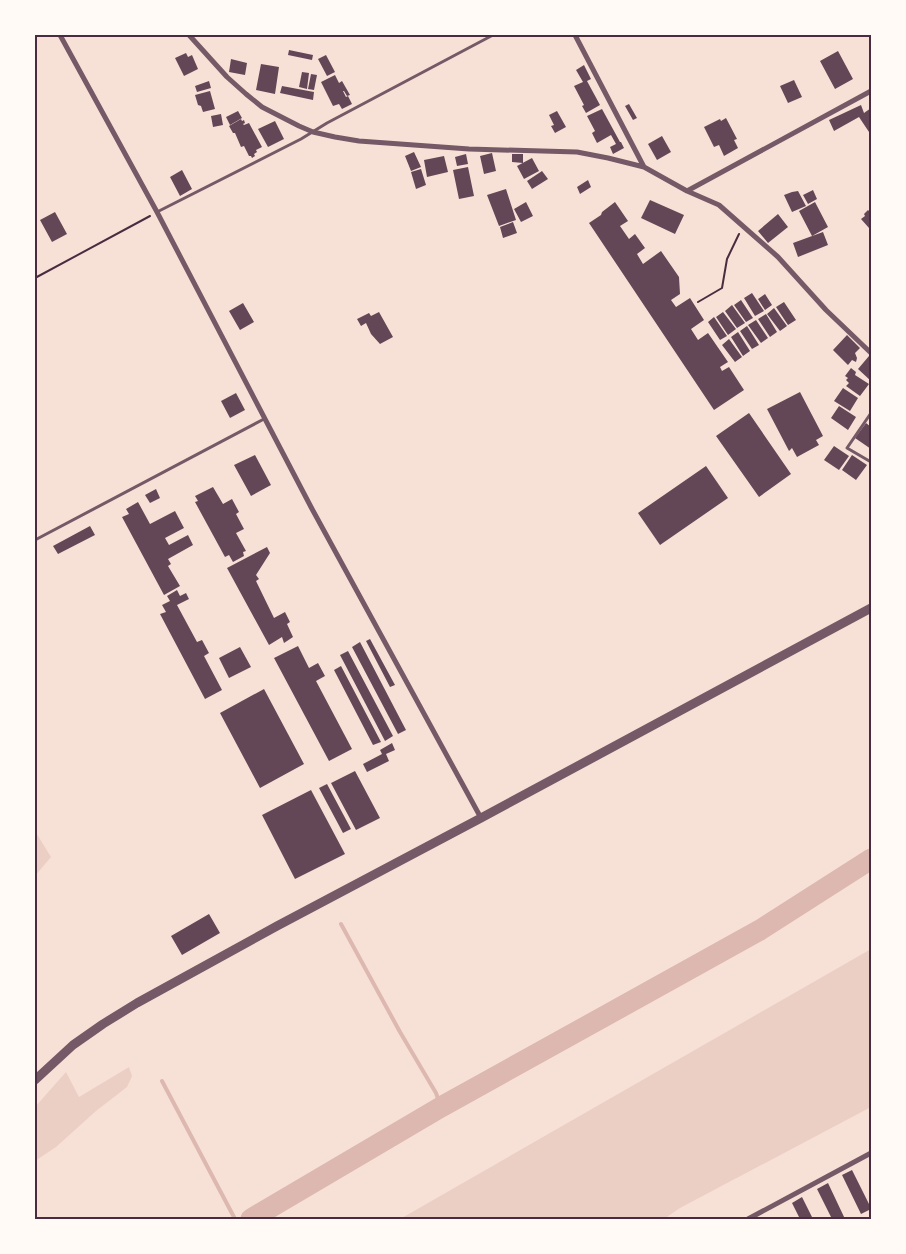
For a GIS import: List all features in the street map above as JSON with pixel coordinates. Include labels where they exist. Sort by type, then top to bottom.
[{"type":"street","points":[[60,35],[157,212],[320,524],[481,818]]},
{"type":"street","points":[[189,35],[227,77],[246,94],[262,106],[313,132],[359,141],[577,152],[644,167],[686,191],[719,205],[778,257],[826,310],[871,354]]},
{"type":"street","points":[[575,35],[644,167]]},
{"type":"street","points":[[686,191],[871,91]]},
{"type":"street","points":[[35,1080],[73,1045],[137,1003],[871,608]]},
{"type":"street","points":[[748,1219],[871,1153]]},
{"type":"lane","points":[[157,212],[301,139],[493,35]]},
{"type":"lane","points":[[871,413],[847,448],[871,462]]},
{"type":"lane","points":[[35,540],[264,419]]},
{"type":"path","points":[[35,278],[157,212]]},
{"type":"path","points":[[698,302],[722,288],[727,259],[743,226]]},
{"type":"shaded area","points":[[35,831],[51,857],[35,876]]},
{"type":"shaded area","points":[[871,949],[871,1107],[680,1208],[664,1219],[400,1219]]},
{"type":"shaded area","points":[[129,1067],[132,1076],[127,1087],[96,1111],[56,1147],[35,1161],[35,1107],[66,1072],[79,1097]]},
{"type":"building","points":[[289,50],[313,55],[312,60],[288,55]]},
{"type":"building","points":[[838,51],[853,79],[835,89],[820,61]]},
{"type":"building","points":[[186,53],[188,57],[192,55],[198,69],[184,76],[175,58]]},
{"type":"building","points":[[326,55],[335,72],[327,76],[318,59]]},
{"type":"building","points":[[231,59],[247,63],[245,75],[229,72]]},
{"type":"building","points":[[261,64],[279,67],[275,94],[256,90]]},
{"type":"building","points":[[584,65],[591,79],[587,81],[600,105],[586,113],[574,86],[583,82],[576,70]]},
{"type":"building","points":[[302,72],[309,73],[307,89],[299,87]]},
{"type":"building","points":[[311,74],[317,75],[314,90],[308,89]]},
{"type":"building","points":[[335,75],[339,83],[342,81],[350,95],[347,96],[343,91],[352,104],[342,109],[339,104],[333,106],[321,82]]},
{"type":"building","points":[[794,80],[802,97],[788,103],[780,86]]},
{"type":"building","points":[[209,81],[211,88],[197,92],[195,86]]},
{"type":"building","points":[[282,86],[314,92],[313,100],[280,93]]},
{"type":"building","points":[[210,91],[215,109],[203,112],[201,106],[198,105],[195,95]]},
{"type":"building","points":[[629,104],[637,118],[633,120],[625,106]]},
{"type":"building","points":[[861,105],[864,113],[871,108],[871,135],[859,117],[834,131],[829,120]]},
{"type":"building","points":[[602,109],[624,148],[613,154],[610,147],[616,144],[611,135],[597,143],[592,133],[595,131],[587,116]]},
{"type":"building","points":[[238,111],[242,118],[230,125],[226,117]]},
{"type":"building","points":[[557,111],[566,127],[555,133],[551,126],[554,125],[549,115]]},
{"type":"building","points":[[221,114],[223,125],[213,127],[211,116]]},
{"type":"building","points":[[726,118],[737,139],[734,140],[738,148],[724,156],[719,145],[714,147],[704,127]]},
{"type":"building","points":[[241,119],[242,121],[244,120],[244,125],[249,123],[262,147],[256,150],[255,156],[252,158],[244,146],[241,147],[235,133],[233,133],[229,126]]},
{"type":"building","points":[[275,121],[284,139],[268,147],[258,129]]},
{"type":"building","points":[[662,136],[671,152],[657,160],[648,144]]},
{"type":"building","points":[[414,152],[421,167],[411,171],[405,156]]},
{"type":"building","points":[[492,153],[496,171],[484,174],[480,156]]},
{"type":"building","points":[[466,154],[468,164],[457,166],[455,157]]},
{"type":"building","points":[[512,154],[523,154],[523,163],[512,162]]},
{"type":"building","points":[[444,156],[448,172],[427,177],[424,160]]},
{"type":"building","points":[[532,158],[539,171],[524,179],[517,166]]},
{"type":"building","points":[[468,167],[474,196],[459,199],[453,170]]},
{"type":"building","points":[[421,169],[426,185],[416,189],[411,172]]},
{"type":"building","points":[[182,170],[192,189],[180,196],[170,177]]},
{"type":"building","points":[[542,171],[548,179],[532,189],[527,181]]},
{"type":"building","points":[[588,180],[591,187],[580,194],[577,187]]},
{"type":"building","points":[[506,189],[516,220],[499,226],[487,195]]},
{"type":"building","points":[[813,190],[817,199],[808,204],[803,195]]},
{"type":"building","points":[[798,191],[806,206],[792,212],[784,195]]},
{"type":"building","points":[[650,200],[684,215],[675,234],[641,218]]},
{"type":"building","points":[[526,202],[533,216],[521,222],[514,209]]},
{"type":"building","points":[[615,202],[628,221],[620,226],[629,239],[635,234],[645,248],[637,254],[643,264],[661,251],[679,277],[680,294],[671,300],[676,307],[690,298],[704,320],[691,329],[698,340],[708,333],[728,362],[720,367],[722,371],[729,367],[744,390],[714,410],[589,223]]},
{"type":"building","points":[[815,202],[828,227],[812,236],[799,211]]},
{"type":"building","points":[[868,210],[871,211],[871,226],[869,228],[861,219]]},
{"type":"building","points":[[55,212],[67,234],[52,242],[40,220]]},
{"type":"building","points":[[778,214],[788,227],[768,243],[758,231]]},
{"type":"building","points":[[513,222],[517,233],[503,238],[500,227]]},
{"type":"building","points":[[823,232],[828,245],[798,257],[793,243]]},
{"type":"building","points":[[752,293],[764,311],[755,316],[744,298]]},
{"type":"building","points":[[765,294],[772,305],[765,310],[758,299]]},
{"type":"building","points":[[741,300],[753,318],[746,322],[734,305]]},
{"type":"building","points":[[784,302],[796,320],[788,325],[776,307]]},
{"type":"building","points":[[243,303],[254,322],[240,330],[229,311]]},
{"type":"building","points":[[732,305],[745,323],[737,328],[725,311]]},
{"type":"building","points":[[774,308],[787,326],[780,331],[767,314]]},
{"type":"building","points":[[379,312],[393,337],[380,344],[371,334],[366,323],[361,326],[357,319],[369,313],[371,316]]},
{"type":"building","points":[[723,312],[736,329],[728,335],[716,317]]},
{"type":"building","points":[[766,314],[777,332],[770,337],[758,319]]},
{"type":"building","points":[[714,317],[727,336],[720,340],[708,322]]},
{"type":"building","points":[[756,320],[768,338],[761,343],[748,325]]},
{"type":"building","points":[[747,326],[759,345],[752,349],[740,331]]},
{"type":"building","points":[[738,332],[750,351],[743,356],[731,337]]},
{"type":"building","points":[[847,335],[860,348],[855,353],[856,362],[852,360],[848,365],[833,350]]},
{"type":"building","points":[[729,339],[742,357],[735,362],[722,345]]},
{"type":"building","points":[[869,356],[871,357],[871,381],[858,369]]},
{"type":"building","points":[[851,368],[856,372],[855,375],[869,384],[860,396],[846,386],[849,383],[846,380],[848,378],[845,376]]},
{"type":"building","points":[[843,388],[858,398],[850,411],[834,401]]},
{"type":"building","points":[[800,392],[823,436],[816,440],[819,445],[797,457],[792,448],[789,451],[767,409]]},
{"type":"building","points":[[236,393],[245,410],[230,418],[221,401]]},
{"type":"building","points":[[839,406],[856,417],[848,430],[831,418]]},
{"type":"building","points":[[749,413],[791,474],[759,497],[716,436]]},
{"type":"building","points":[[866,423],[871,427],[871,449],[855,438]]},
{"type":"building","points":[[834,446],[849,456],[839,470],[824,460]]},
{"type":"building","points":[[255,455],[271,485],[251,496],[234,465]]},
{"type":"building","points":[[852,455],[867,465],[856,480],[842,470]]},
{"type":"building","points":[[706,466],[728,498],[660,545],[638,513]]},
{"type":"building","points":[[213,487],[223,504],[232,499],[239,512],[236,514],[244,529],[236,533],[246,551],[243,552],[244,556],[233,562],[229,555],[225,557],[195,502],[198,501],[195,496]]},
{"type":"building","points":[[156,489],[160,498],[150,503],[145,495]]},
{"type":"building","points":[[138,502],[150,524],[175,511],[184,528],[165,538],[169,545],[188,535],[193,545],[168,559],[171,564],[168,566],[180,586],[164,595],[122,517],[129,514],[126,509]]},
{"type":"building","points":[[90,526],[95,535],[58,554],[53,546]]},
{"type":"building","points":[[267,547],[270,553],[256,575],[259,579],[256,581],[274,618],[285,612],[290,622],[287,624],[293,637],[284,643],[282,637],[269,645],[227,568]]},
{"type":"building","points":[[177,590],[180,596],[186,593],[189,599],[177,605],[197,642],[202,640],[209,653],[204,656],[222,690],[205,699],[160,614],[166,612],[162,605],[170,601],[167,596]]},
{"type":"building","points":[[370,639],[395,685],[390,687],[366,641]]},
{"type":"building","points":[[360,642],[406,730],[398,734],[352,647]]},
{"type":"building","points":[[298,646],[309,668],[318,663],[325,676],[316,681],[352,749],[329,761],[274,658]]},
{"type":"building","points":[[240,647],[251,667],[229,678],[219,658]]},
{"type":"building","points":[[348,651],[393,736],[385,741],[340,655]]},
{"type":"building","points":[[341,666],[381,742],[373,745],[334,670]]},
{"type":"building","points":[[264,689],[304,764],[260,788],[220,713]]},
{"type":"building","points":[[392,743],[395,750],[386,754],[389,761],[367,772],[363,764],[382,754],[380,750]]},
{"type":"building","points":[[355,771],[380,818],[356,830],[331,783]]},
{"type":"building","points":[[327,784],[351,829],[343,833],[319,788]]},
{"type":"building","points":[[311,790],[345,854],[295,879],[262,815]]},
{"type":"building","points":[[209,914],[220,933],[182,955],[171,936]]},
{"type":"building","points":[[852,1170],[871,1208],[861,1214],[842,1175]]},
{"type":"building","points":[[828,1183],[845,1219],[832,1219],[817,1189]]},
{"type":"building","points":[[802,1197],[813,1219],[800,1219],[792,1203]]},
{"type":"waterway","points":[[251,1219],[441,1107],[760,930],[871,859]]},
{"type":"waterway","points":[[341,924],[436,1093],[441,1107]]},
{"type":"waterway","points":[[162,1081],[235,1219]]}]
